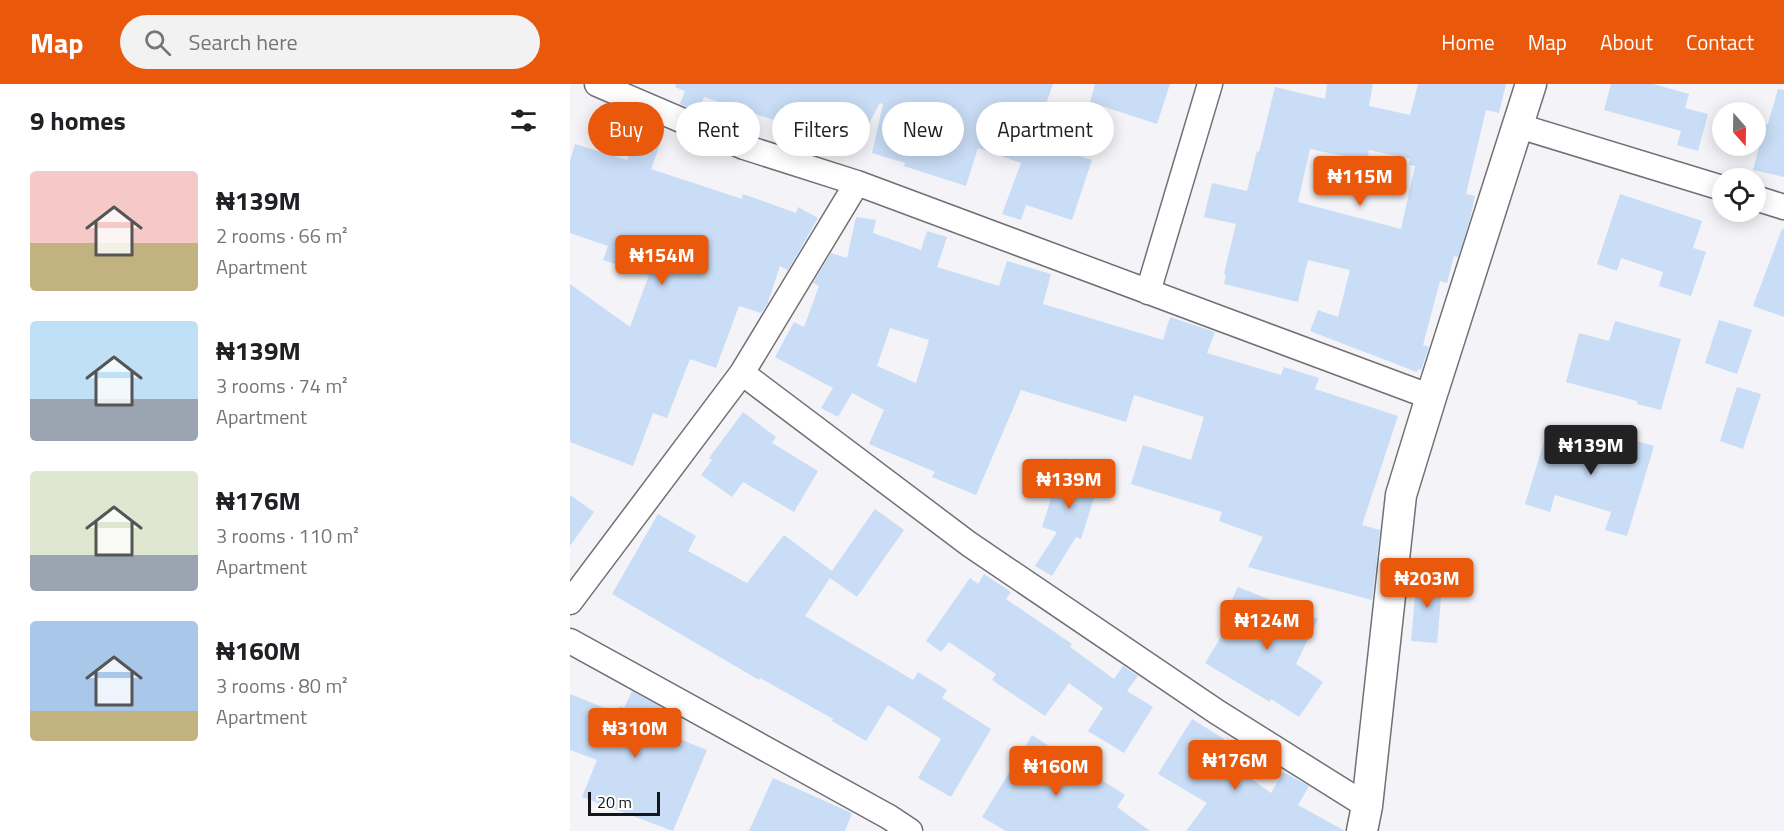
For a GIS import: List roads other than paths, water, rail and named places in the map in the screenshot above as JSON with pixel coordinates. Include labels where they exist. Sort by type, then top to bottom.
[{"type":"street","points":[[597,84],[744,147],[857,183],[1431,397]]},
{"type":"street","points":[[1148,292],[1210,84]]},
{"type":"street","points":[[742,373],[969,544],[1217,712],[1365,818],[1401,495],[1531,84]]},
{"type":"street","points":[[1519,126],[1712,185]]},
{"type":"street","points":[[570,602],[742,373],[857,183]]},
{"type":"street","points":[[1766,201],[1784,207]]},
{"type":"street","points":[[570,641],[889,817],[910,831]]}]
